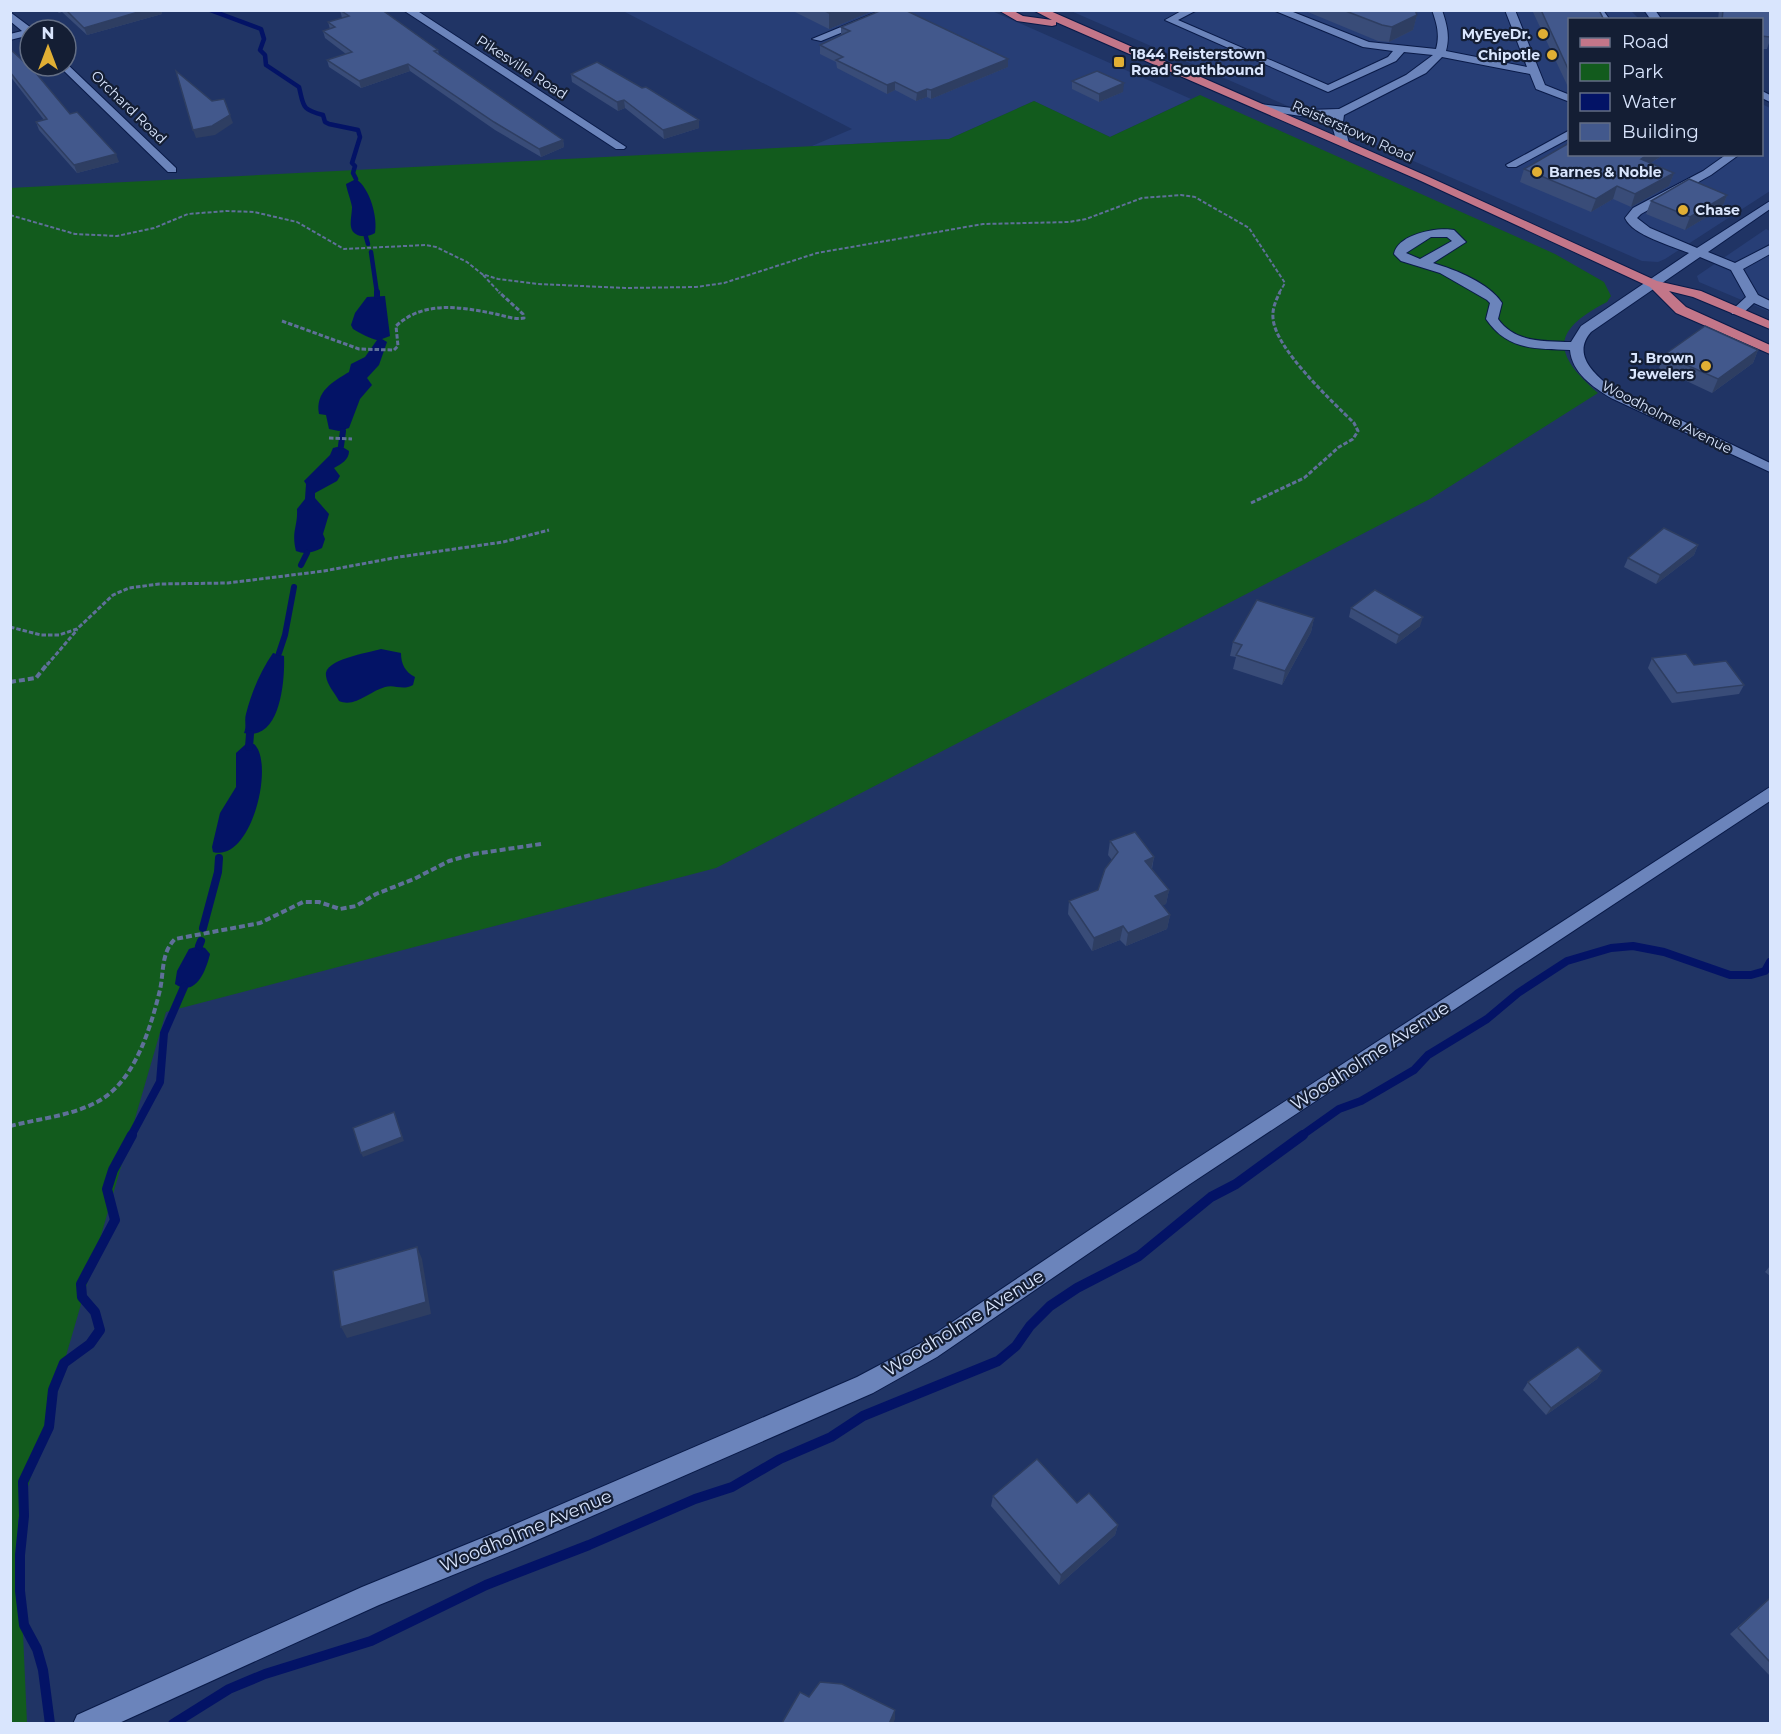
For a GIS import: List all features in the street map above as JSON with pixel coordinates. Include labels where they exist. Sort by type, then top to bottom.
[{"type":"main road","points":[[1003,10],[1021,19],[1074,27]]},
{"type":"main road","name":"Reisterstown Road","points":[[1038,10],[1343,143],[1653,284],[1697,294],[1770,325]]},
{"type":"main road","name":"Reisterstown Road","points":[[1653,284],[1681,310],[1770,350]]},
{"type":"street","name":"Pikesville Road","points":[[408,10],[620,147]]},
{"type":"street","points":[[817,39],[892,10]]},
{"type":"street","points":[[1192,10],[1170,20],[1328,89],[1392,59],[1398,54],[1399,49]]},
{"type":"street","points":[[1278,10],[1359,43],[1440,53],[1535,72]]},
{"type":"street","points":[[1260,107],[1315,114],[1340,113],[1418,73],[1430,65],[1440,53],[1445,36],[1437,10]]},
{"type":"street","points":[[1510,10],[1540,87],[1568,99]]},
{"type":"street","name":"Orchard Road","points":[[77,78],[172,170]]},
{"type":"street","points":[[1340,113],[1337,122],[1343,143]]},
{"type":"street","points":[[1512,165],[1568,134]]},
{"type":"street","points":[[1732,156],[1637,211],[1631,218],[1633,223],[1646,231],[1736,268],[1753,298],[1770,306]]},
{"type":"street","points":[[1423,263],[1460,242],[1450,233],[1436,231],[1428,233],[1401,249],[1400,254],[1462,280],[1492,297],[1496,303],[1492,319],[1496,327],[1513,339],[1575,346],[1578,338],[1586,329],[1696,252],[1770,204]]},
{"type":"street","points":[[1736,268],[1770,249]]},
{"type":"street","points":[[1737,311],[1753,298]]},
{"type":"street","name":"Woodholme Avenue","points":[[1575,346],[1578,359],[1586,372],[1612,392],[1770,468]]},
{"type":"street","name":"Woodholme Avenue","points":[[86,1724],[371,1596],[510,1539],[865,1385],[965,1327],[1193,1171],[1770,793]]},
{"type":"path","points":[[482,274],[498,279],[538,284],[625,288],[696,287],[724,283],[817,253],[983,224],[1069,222],[1142,198],[1181,195],[1195,197],[1236,219],[1256,237],[1286,283],[1275,301],[1272,320],[1276,332],[1289,351],[1354,423],[1358,431],[1353,440],[1339,447],[1304,478],[1251,503]]},
{"type":"path","points":[[10,215],[75,234],[117,236],[154,228],[188,214],[226,211],[254,212],[297,222],[344,249],[426,245],[436,247],[466,262],[482,274],[523,314],[524,318],[520,320],[433,307],[421,309],[401,319],[396,326],[398,346],[394,350],[359,349],[282,321]]},
{"type":"path","points":[[329,438],[352,439]]},
{"type":"path","points":[[10,682],[36,678],[77,629],[113,595],[129,588],[159,584],[228,583],[324,571],[399,557],[503,542],[549,530]]},
{"type":"path","points":[[10,627],[41,635],[59,635],[77,629]]},
{"type":"path","points":[[10,1126],[97,1103],[113,1091],[133,1066],[146,1036],[165,962],[166,948],[175,939],[260,923],[303,902],[319,902],[339,909],[356,906],[376,894],[414,879],[449,861],[474,854],[541,844]]},
{"type":"shaded area","points":[[623,11],[992,11],[1191,99],[1110,137],[1034,101],[949,139],[812,146],[852,129]]},
{"type":"shaded area","points":[[1071,11],[1631,11],[1638,18],[1568,18],[1568,156],[1763,156],[1763,104],[1770,108],[1770,191],[1665,259],[1658,262],[1642,261]]},
{"type":"shaded area","points":[[1766,229],[1770,231],[1770,312],[1699,282],[1697,276]]},
{"type":"green space","points":[[1200,95],[1555,254],[1604,282],[1611,296],[1607,302],[1576,323],[1567,333],[1564,343],[1572,366],[1598,393],[1430,499],[716,868],[166,1012],[18,1521],[27,1723],[11,1723],[10,188],[949,139],[1034,101],[1110,137]]},
{"type":"water","points":[[356,179],[369,196],[374,212],[375,233],[369,236],[358,235],[352,231],[351,227],[352,207],[346,184]]},
{"type":"water","points":[[385,296],[390,336],[382,339],[387,342],[379,365],[367,378],[372,385],[360,399],[349,428],[339,431],[329,429],[326,415],[319,414],[318,406],[323,393],[326,388],[349,372],[351,364],[365,357],[377,340],[353,329],[351,325],[355,313],[367,297]]},
{"type":"water","points":[[341,446],[349,451],[349,454],[342,463],[334,468],[340,476],[337,481],[315,493],[315,498],[329,514],[323,534],[325,539],[322,548],[306,553],[296,551],[294,539],[297,509],[305,499],[306,484],[304,481],[330,455],[333,448]]},
{"type":"water","points":[[381,649],[401,653],[404,667],[415,677],[413,685],[385,687],[357,701],[345,703],[339,701],[328,683],[327,670],[339,661]]},
{"type":"water","points":[[273,653],[284,656],[282,692],[278,706],[266,728],[256,733],[244,733],[246,714],[254,690]]},
{"type":"water","points":[[246,744],[254,744],[260,754],[261,789],[256,809],[249,827],[239,842],[227,851],[213,852],[212,847],[220,813],[236,787],[236,753]]},
{"type":"water","points":[[199,946],[205,948],[210,954],[203,974],[194,985],[189,987],[175,984],[177,971],[189,949]]},
{"type":"building","points":[[66,10],[145,10],[84,28],[78,22],[78,18],[74,18]]},
{"type":"building","points":[[340,10],[382,10],[438,50],[434,51],[563,140],[539,149],[494,122],[408,64],[359,81],[327,60],[352,52],[323,31],[335,27],[328,22],[349,16]]},
{"type":"building","points":[[882,10],[905,10],[1008,59],[931,90],[927,89],[917,93],[895,82],[887,85],[836,60],[843,57],[820,45],[850,31],[841,27]]},
{"type":"building","points":[[1343,10],[1415,10],[1417,15],[1392,27]]},
{"type":"building","points":[[1541,10],[1599,10],[1603,18],[1568,18],[1568,69]]},
{"type":"building","points":[[1723,10],[1770,10],[1770,37],[1763,36],[1763,18],[1722,18]]},
{"type":"building","points":[[10,49],[18,56],[18,78],[40,78],[70,114],[77,112],[116,154],[74,165],[36,122],[47,119],[10,72]]},
{"type":"building","points":[[597,62],[642,88],[646,87],[699,120],[663,130],[624,100],[617,102],[571,74]]},
{"type":"building","points":[[176,71],[212,101],[224,99],[230,115],[212,126],[193,130]]},
{"type":"building","points":[[1097,71],[1124,83],[1099,94],[1072,81]]},
{"type":"building","points":[[1568,144],[1568,156],[1645,156],[1641,159],[1674,173],[1635,194],[1617,186],[1596,199],[1524,169]]},
{"type":"building","points":[[1689,179],[1727,195],[1690,217],[1651,201]]},
{"type":"building","points":[[1705,326],[1758,350],[1718,379],[1664,355]]},
{"type":"building","points":[[1664,528],[1698,545],[1660,575],[1628,558]]},
{"type":"building","points":[[1375,590],[1423,617],[1399,635],[1351,608]]},
{"type":"building","points":[[1257,600],[1314,618],[1285,671],[1236,655],[1242,645],[1233,642]]},
{"type":"building","points":[[1686,654],[1694,665],[1726,661],[1744,685],[1677,693],[1652,658]]},
{"type":"building","points":[[1135,832],[1154,857],[1145,861],[1169,890],[1155,896],[1170,915],[1128,933],[1123,926],[1094,938],[1069,901],[1098,890],[1105,869],[1118,852],[1110,841]]},
{"type":"building","points":[[394,1112],[402,1137],[361,1153],[353,1128]]},
{"type":"building","points":[[417,1247],[426,1302],[341,1327],[333,1271]]},
{"type":"building","points":[[1578,1347],[1602,1371],[1551,1408],[1528,1382]]},
{"type":"building","points":[[1037,1459],[1077,1503],[1089,1493],[1118,1525],[1061,1575],[993,1496]]},
{"type":"building","points":[[1770,1598],[1770,1662],[1738,1628]]},
{"type":"building","points":[[820,1682],[842,1684],[895,1710],[889,1724],[783,1724],[800,1692],[809,1697]]},
{"type":"waterway","points":[[210,10],[261,29],[264,39],[260,50],[265,55],[266,65],[299,87],[307,109],[323,115],[325,122],[329,124],[358,130],[360,137],[352,163],[355,166],[353,173],[356,179]]},
{"type":"waterway","points":[[366,237],[368,244]]},
{"type":"waterway","points":[[371,252],[377,293]]},
{"type":"waterway","points":[[341,446],[343,431]]},
{"type":"waterway","points":[[301,565],[307,553]]},
{"type":"waterway","points":[[279,653],[285,635],[294,587]]},
{"type":"waterway","points":[[249,747],[250,734]]},
{"type":"waterway","points":[[203,928],[218,872],[219,858]]},
{"type":"waterway","points":[[199,946],[201,941]]},
{"type":"waterway","points":[[1301,1136],[1339,1109],[1361,1101],[1414,1070],[1428,1055],[1487,1019],[1518,993],[1567,961],[1611,948],[1633,946],[1664,952],[1730,975],[1751,975],[1765,971],[1770,962]]},
{"type":"waterway","points":[[131,1136],[160,1082],[164,1033],[184,987]]},
{"type":"waterway","points":[[50,1724],[43,1670],[37,1649],[24,1625],[20,1591],[20,1555],[24,1516],[23,1482],[49,1427],[53,1390],[64,1363],[90,1344],[100,1330],[95,1312],[82,1297],[81,1284],[115,1220],[107,1189],[113,1170],[132,1135]]},
{"type":"waterway","points":[[173,1724],[229,1689],[265,1674],[371,1641],[486,1585],[589,1545],[695,1499],[732,1487],[780,1459],[831,1437],[863,1416],[998,1361],[1016,1346],[1030,1326],[1050,1306],[1077,1288],[1139,1256],[1211,1197],[1236,1184],[1303,1135]]},
{"type":"place","name":"MyEyeDr.","points":[[1543,34]]},
{"type":"place","name":"Chipotle","points":[[1552,55]]},
{"type":"place","name":"1844 Reisterstown Road Southbound","points":[[1119,62]]},
{"type":"place","name":"Barnes & Noble","points":[[1537,172]]},
{"type":"place","name":"Chase","points":[[1683,210]]},
{"type":"place","name":"J. Brown Jewelers","points":[[1706,366]]}]
